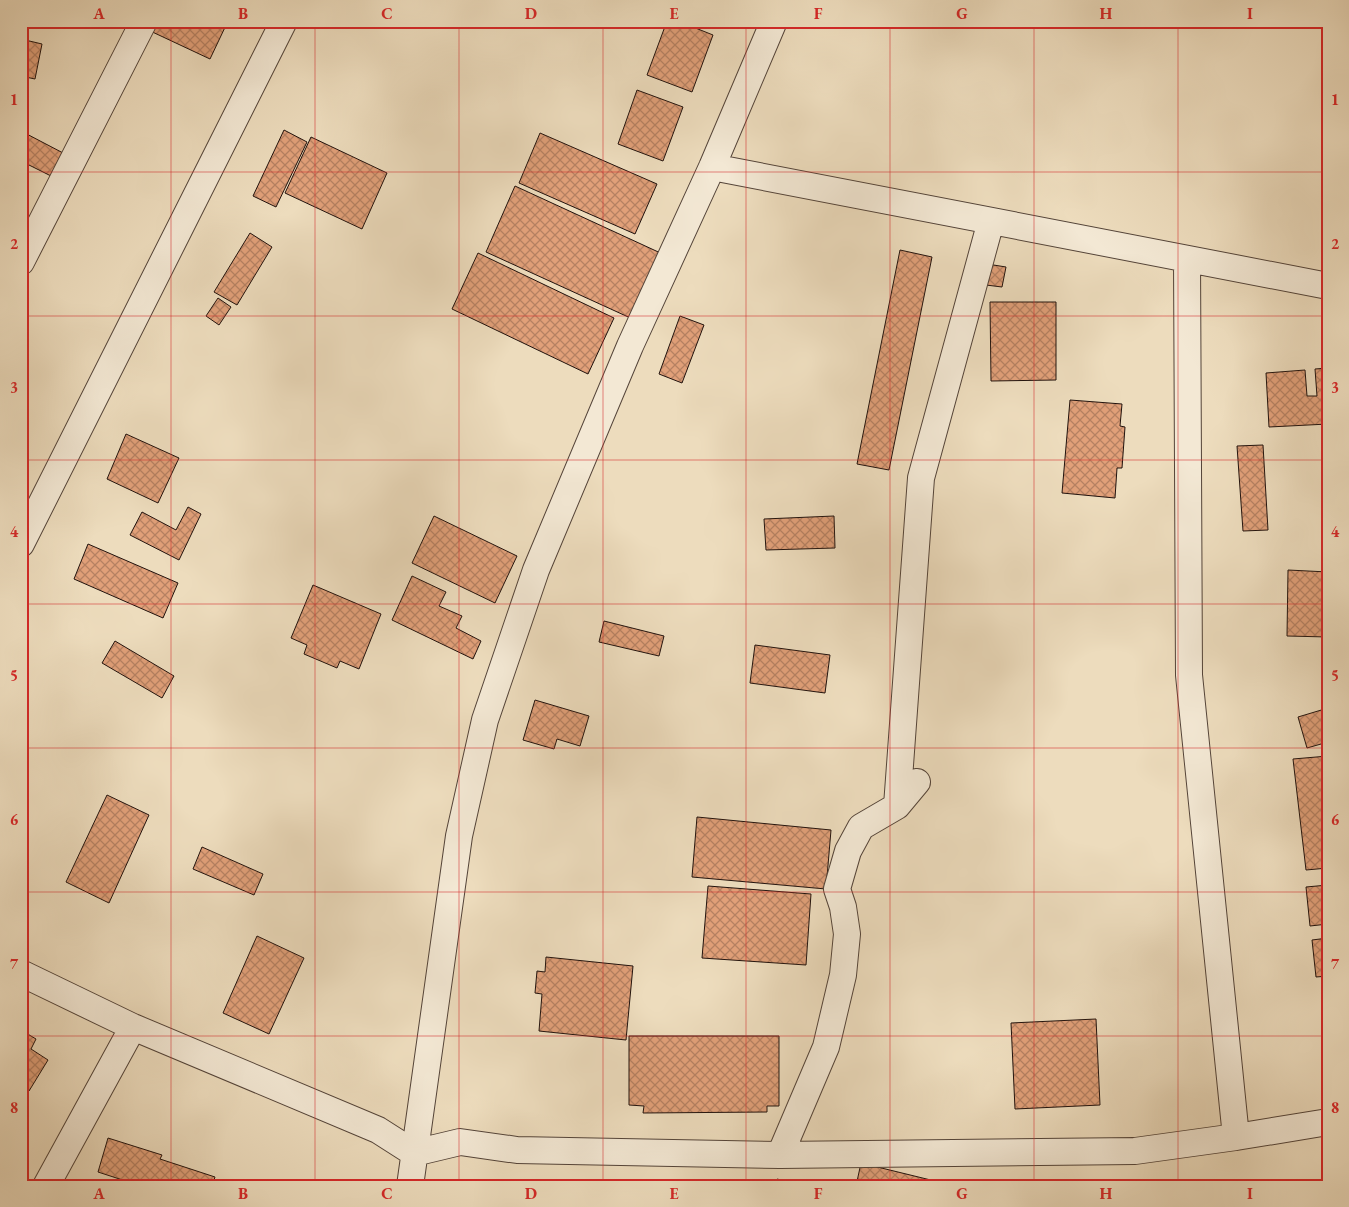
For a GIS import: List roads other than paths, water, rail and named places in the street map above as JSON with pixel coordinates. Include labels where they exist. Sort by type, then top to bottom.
[{"type":"street","points":[[21,262],[144,21]]},
{"type":"street","points":[[410,1186],[459,836],[484,720],[536,570],[630,346],[712,167],[774,21]]},
{"type":"street","points":[[21,544],[282,22]]},
{"type":"street","points":[[712,167],[1328,286]]},
{"type":"street","points":[[897,806],[921,478],[991,221]]},
{"type":"street","points":[[1187,259],[1189,675],[1236,1137]]},
{"type":"street","points":[[780,1155],[826,1047],[843,974],[847,934],[843,907],[837,889],[848,851],[861,826],[897,806],[917,782]]},
{"type":"street","points":[[21,972],[133,1027],[378,1130],[414,1153],[460,1142],[517,1150],[780,1155],[1135,1151],[1328,1122]]},
{"type":"street","points":[[46,1186],[133,1027]]}]
